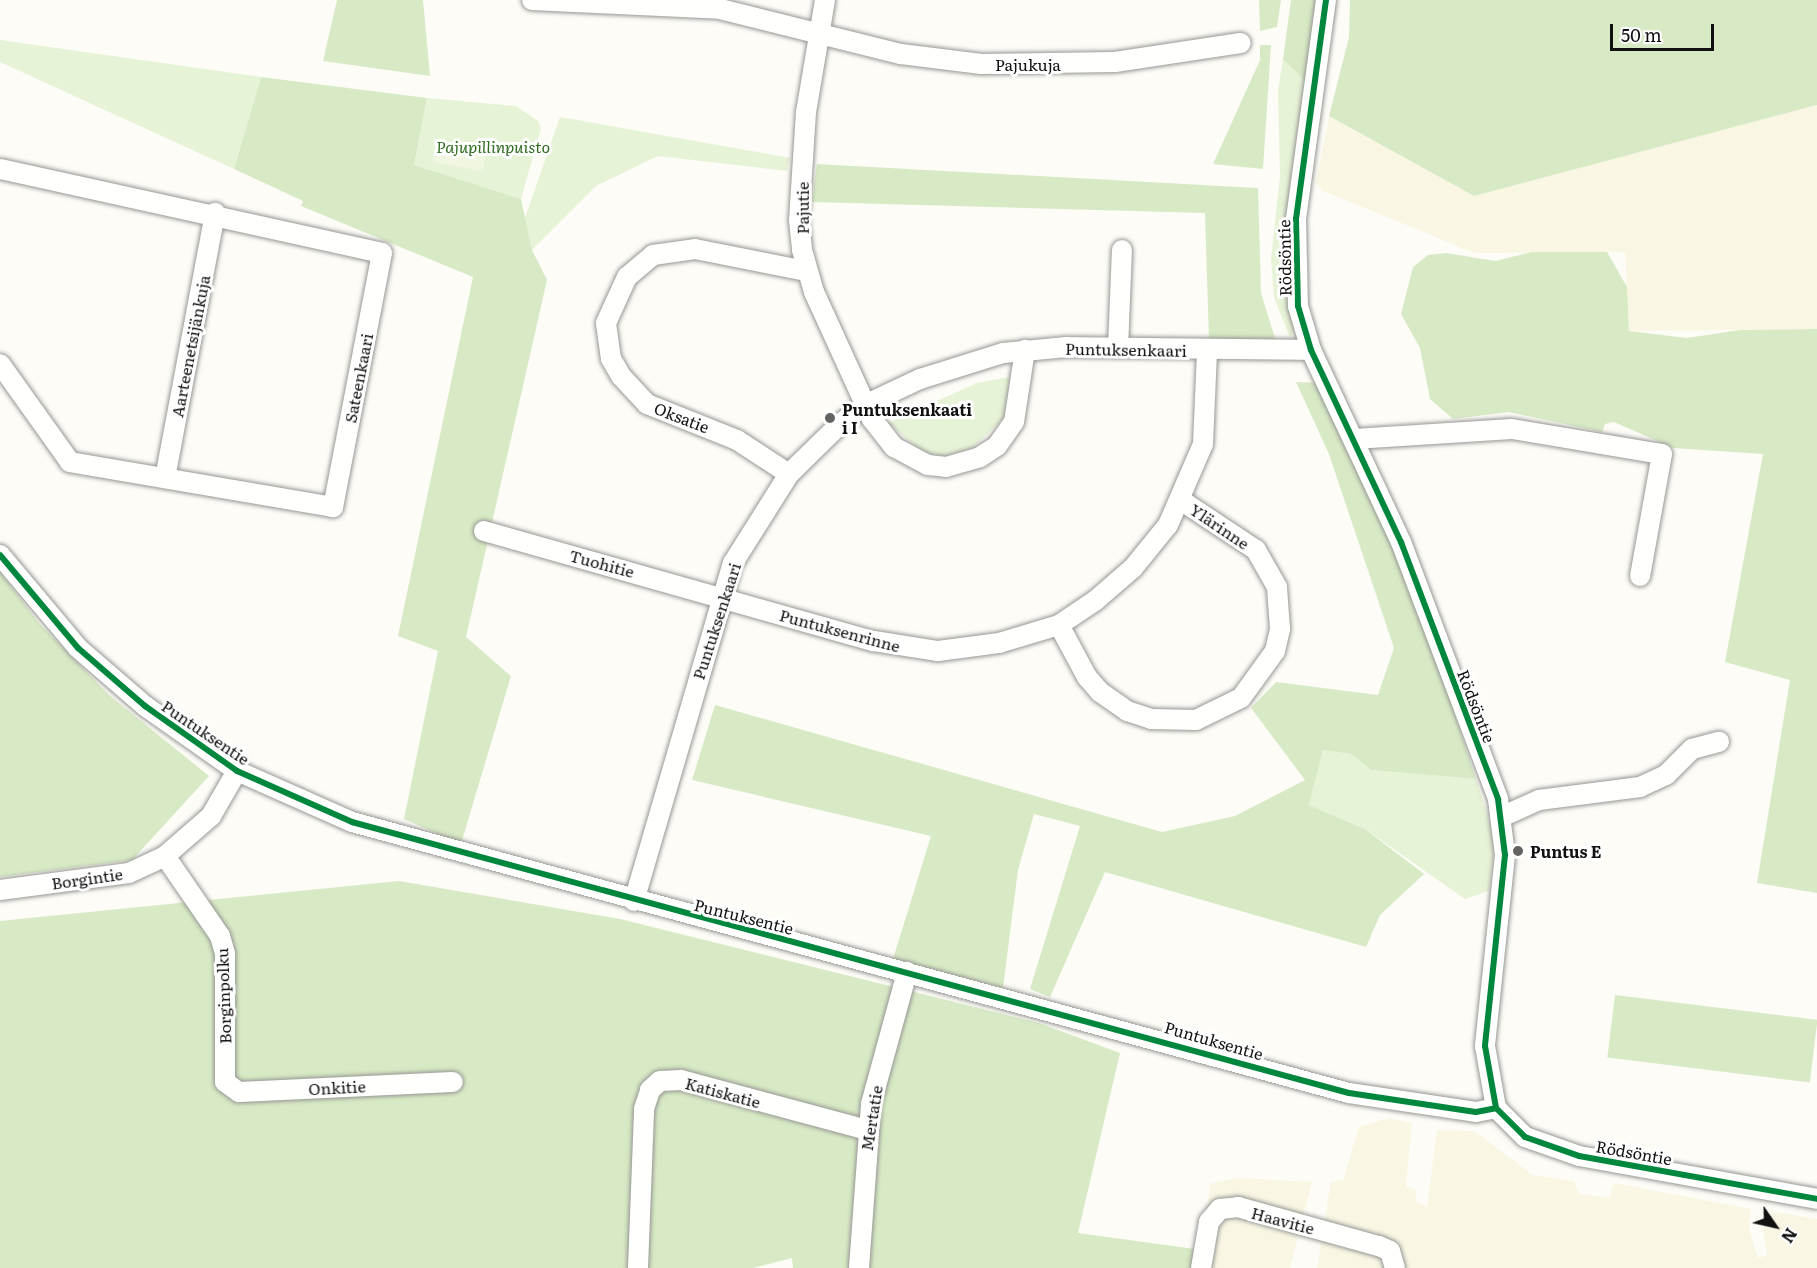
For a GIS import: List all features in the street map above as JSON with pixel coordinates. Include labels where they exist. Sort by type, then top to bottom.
[{"type":"street","name":"Pajukuja","points":[[532,0],[678,4],[743,13],[817,33],[940,60],[1016,66],[1115,62],[1241,43]]},
{"type":"street","name":"Pajutie","points":[[825,0],[817,33],[800,192],[806,271],[884,436],[920,461],[946,467],[980,457],[997,446],[1014,423],[1025,350]]},
{"type":"street","name":"Rödsöntie","points":[[1326,0],[1296,219],[1298,306],[1311,350],[1401,542],[1502,817],[1505,855],[1485,1046],[1496,1107],[1525,1137],[1579,1156],[1817,1200]]},
{"type":"street","name":"Sateenkaari","points":[[0,169],[215,213],[382,253],[333,507],[70,462],[0,364]]},
{"type":"street","name":"Aarteenetsijänkuja","points":[[165,478],[215,213]]},
{"type":"street","name":"Oksatie","points":[[789,474],[737,440],[647,404],[621,376],[611,359],[606,323],[622,284],[654,255],[695,249],[806,271]]},
{"type":"street","points":[[1118,348],[1122,250]]},
{"type":"street","name":"Puntuksenkaari","points":[[634,901],[721,596],[748,534],[789,474],[867,404],[970,361],[1025,350],[1118,348],[1207,351],[1311,350]]},
{"type":"street","name":"Puntuksenrinne","points":[[721,596],[874,641],[938,651],[999,643],[1059,625],[1133,568],[1182,501],[1203,444],[1207,351]]},
{"type":"street","points":[[1354,439],[1512,429],[1662,454],[1640,576]]},
{"type":"street","name":"Ylärinne","points":[[1059,625],[1087,677],[1100,692],[1127,711],[1151,719],[1196,720],[1241,698],[1275,651],[1280,629],[1277,587],[1256,550],[1182,501]]},
{"type":"street","name":"Tuohitie","points":[[484,531],[721,596]]},
{"type":"street","name":"Puntuksentie","points":[[0,555],[78,648],[145,706],[237,771],[352,822],[634,901],[907,972],[1349,1093],[1476,1112],[1496,1107]]},
{"type":"street","points":[[1502,817],[1539,800],[1640,787],[1666,776],[1692,749],[1719,742]]},
{"type":"street","name":"Borgintie","points":[[0,890],[129,873],[165,856],[211,816],[237,771]]},
{"type":"street","name":"Borginpolku","points":[[165,856],[220,936],[225,954],[225,1082]]},
{"type":"street","name":"Mertatie","points":[[859,1268],[868,1130],[907,972]]},
{"type":"street","name":"Katiskatie","points":[[638,1268],[644,1108],[650,1090],[660,1082],[681,1080],[868,1130]]},
{"type":"street","name":"Onkitie","points":[[225,1082],[239,1092],[453,1082]]},
{"type":"street","name":"Haavitie","points":[[1201,1268],[1209,1222],[1220,1209],[1238,1207],[1379,1246],[1390,1251],[1395,1268]]},
{"type":"shaded area","points":[[1817,105],[1817,329],[1629,331],[1625,252],[1475,253],[1323,191],[1316,183],[1329,116],[1474,196]]},
{"type":"shaded area","points":[[1388,1118],[1412,1123],[1406,1186],[1416,1190],[1416,1201],[1427,1207],[1437,1130],[1474,1131],[1533,1175],[1574,1181],[1579,1194],[1609,1198],[1614,1183],[1751,1209],[1749,1229],[1758,1258],[1767,1255],[1763,1229],[1771,1211],[1817,1219],[1817,1268],[1317,1268],[1331,1181],[1343,1180],[1359,1127]]},
{"type":"shaded area","points":[[1237,1178],[1312,1182],[1290,1268],[1199,1268],[1210,1184]]},
{"type":"green space","points":[[337,0],[423,0],[430,76],[323,61]]},
{"type":"green space","points":[[1259,0],[1281,0],[1277,27],[1260,31]]},
{"type":"green space","points":[[1291,0],[1317,0],[1308,84],[1283,59]]},
{"type":"green space","points":[[1350,0],[1817,0],[1817,105],[1474,196],[1329,116],[1349,37]]},
{"type":"green space","points":[[0,40],[261,77],[234,169],[0,62]]},
{"type":"green space","points":[[1260,45],[1271,45],[1263,169],[1213,164],[1260,60]]},
{"type":"green space","points":[[1283,59],[1308,84],[1292,178],[1287,258],[1296,329],[1290,338],[1274,297],[1271,259],[1280,176],[1278,91]]},
{"type":"green space","points":[[261,77],[427,98],[414,165],[521,199],[532,250],[547,280],[466,637],[511,676],[461,844],[404,819],[438,651],[398,636],[473,277],[301,206],[303,201],[234,169]]},
{"type":"green space","name":"Pajupillinpuisto","points":[[427,98],[516,106],[538,121],[541,129],[521,199],[414,165]]},
{"type":"green space","points":[[560,117],[790,158],[787,171],[658,156],[596,186],[532,250],[525,218]]},
{"type":"green space","points":[[437,139],[487,149],[483,171],[433,162]]},
{"type":"green space","points":[[817,164],[1258,188],[1261,293],[1276,341],[1209,340],[1205,213],[812,202]]},
{"type":"green space","points":[[1532,252],[1607,252],[1627,287],[1629,331],[1687,338],[1740,330],[1817,329],[1817,893],[1757,883],[1790,680],[1725,662],[1763,454],[1673,448],[1614,422],[1605,424],[1602,432],[1509,412],[1453,419],[1430,399],[1420,348],[1401,314],[1413,267],[1428,255],[1446,253],[1495,261]]},
{"type":"green space","points":[[1015,376],[1004,418],[972,448],[946,456],[924,453],[888,423],[977,383]]},
{"type":"green space","points":[[1296,382],[1319,383],[1386,527],[1430,638],[1476,779],[1371,770],[1351,754],[1323,750],[1309,805],[1365,829],[1424,874],[1380,915],[1366,947],[1105,872],[1050,997],[1030,989],[1080,826],[1034,814],[1018,870],[1003,988],[893,959],[931,836],[692,780],[715,705],[1162,832],[1235,816],[1305,780],[1251,708],[1276,682],[1378,695],[1394,648],[1329,454]]},
{"type":"green space","points":[[0,572],[39,623],[109,695],[209,776],[132,860],[0,877]]},
{"type":"green space","points":[[1323,750],[1351,754],[1371,770],[1476,779],[1495,839],[1489,891],[1465,899],[1365,829],[1309,805]]},
{"type":"green space","points":[[399,881],[620,919],[1039,1023],[1120,1053],[1078,1233],[1202,1250],[1199,1268],[793,1268],[792,1258],[753,1268],[0,1268],[0,921]]},
{"type":"green space","points":[[1615,995],[1817,1020],[1810,1082],[1607,1058]]},
{"type":"cycle path","points":[[1326,0],[1296,219],[1298,306],[1311,350],[1401,542],[1498,799],[1505,855],[1485,1046],[1496,1108],[1525,1137],[1579,1156],[1817,1199]]},
{"type":"cycle path","points":[[0,555],[78,648],[145,706],[237,771],[352,822],[1349,1093],[1476,1112],[1496,1108]]},
{"type":"place","name":"Puntuksenkaati i I","points":[[830,418]]},
{"type":"place","name":"Puntus E","points":[[1518,851]]}]
